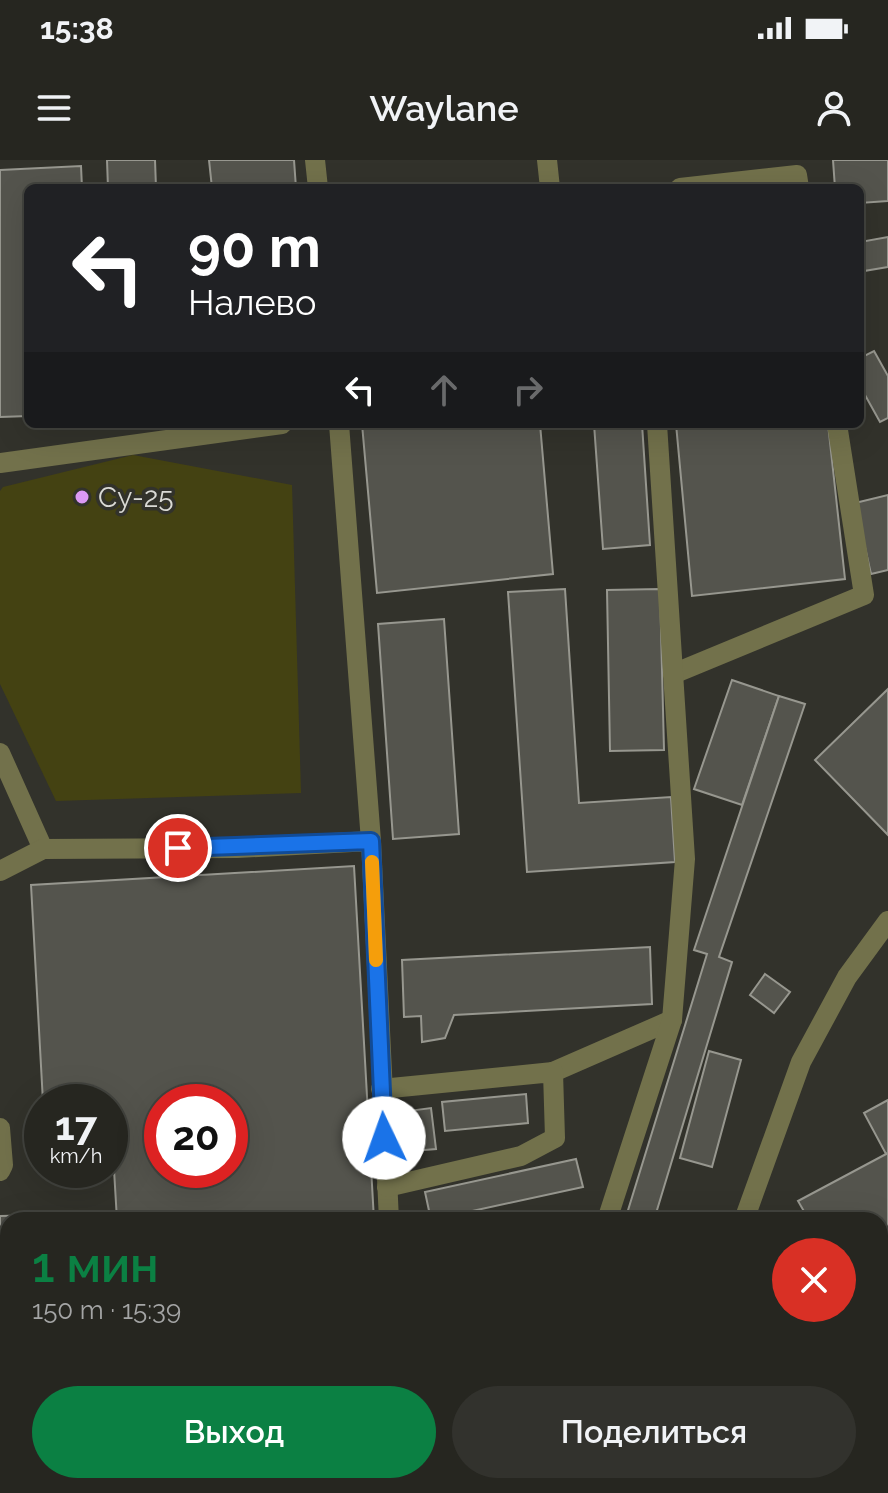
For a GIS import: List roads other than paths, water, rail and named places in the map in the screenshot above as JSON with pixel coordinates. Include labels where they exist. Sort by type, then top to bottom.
[{"type":"street","points":[[315,160],[318,184]]},
{"type":"street","points":[[547,160],[550,184]]},
{"type":"street","points":[[716,184],[797,175],[798,184]]},
{"type":"street","points":[[0,463],[253,428]]},
{"type":"street","points":[[339,428],[371,841],[389,1212]]},
{"type":"street","points":[[610,1212],[672,1020],[685,859],[657,428]]},
{"type":"street","points":[[673,674],[864,595],[838,428]]},
{"type":"street","points":[[0,753],[43,849]]},
{"type":"street","points":[[0,871],[43,849],[237,848],[371,841]]},
{"type":"street","points":[[747,1212],[801,1062],[847,977],[888,921]]},
{"type":"street","points":[[381,1089],[553,1072],[672,1020]]},
{"type":"street","points":[[387,1187],[521,1156],[555,1138],[553,1072]]},
{"type":"street","points":[[0,1128],[3,1165],[0,1171]]},
{"type":"place","name":"Су-25","points":[[82,497]]}]
